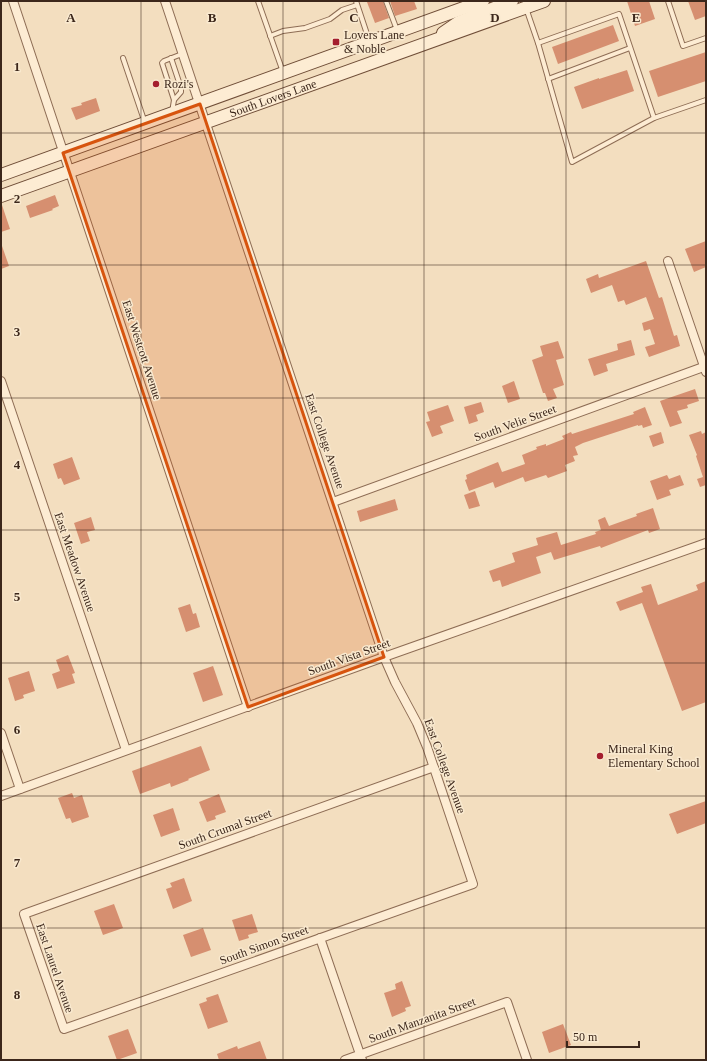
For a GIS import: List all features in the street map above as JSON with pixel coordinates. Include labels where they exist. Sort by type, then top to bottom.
[{"type":"main road","name":"South Lovers Lane","points":[[1,175],[398,33],[483,1]]},
{"type":"main road","points":[[431,41],[459,22],[512,1]]},
{"type":"main road","name":"South Lovers Lane","points":[[1,196],[431,41],[527,4],[544,1]]},
{"type":"street","name":"East Westcott Avenue","points":[[13,1],[248,707]]},
{"type":"street","name":"East College Avenue","points":[[165,1],[384,657],[395,682],[417,723],[427,747],[473,884]]},
{"type":"street","points":[[668,261],[705,368]]},
{"type":"street","name":"South Velie Street","points":[[333,502],[705,368]]},
{"type":"street","name":"East Meadow Avenue","points":[[1,381],[126,750]]},
{"type":"street","name":"South Vista Street","points":[[1,796],[384,657],[706,543]]},
{"type":"street","points":[[1,733],[20,789]]},
{"type":"street","name":"South Crumal Street","points":[[24,914],[434,767]]},
{"type":"street","name":"South Simon Street","points":[[64,1029],[473,884]]},
{"type":"street","name":"East Laurel Avenue","points":[[24,914],[64,1029]]},
{"type":"street","points":[[320,938],[362,1057]]},
{"type":"street","name":"South Manzanita Street","points":[[345,1060],[362,1057],[507,1002],[527,1060]]},
{"type":"lane","points":[[258,1],[284,73]]},
{"type":"lane","points":[[386,1],[398,33]]},
{"type":"lane","points":[[668,1],[683,46],[706,38]]},
{"type":"lane","points":[[270,36],[282,31],[306,28],[330,19],[342,10],[356,3],[370,43]]},
{"type":"lane","points":[[527,4],[572,162],[654,118],[706,100]]},
{"type":"lane","points":[[538,43],[619,14],[654,118]]},
{"type":"lane","points":[[548,79],[630,48]]},
{"type":"lane","points":[[172,114],[174,100],[162,63],[183,54]]},
{"type":"lane","points":[[123,58],[145,123]]},
{"type":"lane","points":[[171,58],[181,88],[181,92],[174,100]]},
{"type":"highlighted area","points":[[200,104],[384,657],[248,707],[63,153]]},
{"type":"building","points":[[383,1],[389,18],[375,23],[367,2]]},
{"type":"building","points":[[390,1],[414,1],[417,9],[395,16]]},
{"type":"building","points":[[627,1],[649,1],[655,19],[635,26]]},
{"type":"building","points":[[688,1],[706,1],[706,16],[695,20]]},
{"type":"building","points":[[613,25],[619,41],[558,64],[552,47]]},
{"type":"building","points":[[706,52],[706,81],[658,97],[649,71]]},
{"type":"building","points":[[627,70],[634,91],[582,109],[574,87]]},
{"type":"building","points":[[96,98],[100,111],[76,120],[71,108],[82,105],[81,103]]},
{"type":"building","points":[[55,195],[59,206],[52,209],[53,210],[30,218],[26,206]]},
{"type":"building","points":[[2,205],[10,229],[1,232],[1,206]]},
{"type":"building","points":[[706,241],[706,267],[694,272],[685,249]]},
{"type":"building","points":[[2,246],[9,266],[1,269],[1,247]]},
{"type":"building","points":[[646,261],[659,298],[662,297],[674,336],[677,335],[680,346],[649,357],[645,347],[655,344],[650,329],[644,331],[642,323],[654,319],[646,297],[626,305],[624,300],[618,302],[612,285],[591,293],[586,279],[598,274],[599,278]]},
{"type":"building","points":[[631,340],[635,355],[606,364],[608,371],[594,376],[588,359],[618,350],[617,344]]},
{"type":"building","points":[[558,341],[564,358],[556,360],[564,385],[553,389],[557,398],[548,401],[545,393],[543,393],[532,360],[543,356],[540,346]]},
{"type":"building","points":[[514,381],[520,399],[508,403],[502,386]]},
{"type":"building","points":[[695,389],[699,401],[687,405],[688,408],[677,411],[682,423],[670,427],[660,401]]},
{"type":"building","points":[[481,402],[484,412],[476,415],[478,421],[469,424],[464,407]]},
{"type":"building","points":[[448,405],[454,421],[440,426],[443,433],[432,437],[426,422],[430,421],[427,412]]},
{"type":"building","points":[[645,407],[652,425],[643,428],[642,425],[638,425],[575,447],[578,455],[573,456],[575,461],[565,465],[567,471],[548,478],[546,475],[525,482],[523,477],[495,488],[493,482],[469,491],[465,480],[467,479],[466,475],[498,462],[502,472],[525,464],[522,455],[537,449],[536,447],[546,444],[546,446],[564,439],[562,436],[571,432],[572,434],[634,414],[633,412]]},
{"type":"building","points":[[701,431],[702,434],[706,432],[706,485],[700,487],[697,479],[703,477],[696,456],[697,455],[689,435]]},
{"type":"building","points":[[661,432],[664,443],[653,447],[649,436]]},
{"type":"building","points":[[72,457],[80,479],[64,485],[61,478],[58,479],[53,464]]},
{"type":"building","points":[[667,475],[669,479],[680,475],[684,485],[669,490],[671,495],[657,500],[650,481]]},
{"type":"building","points":[[475,491],[480,506],[469,509],[464,495]]},
{"type":"building","points":[[395,499],[398,510],[360,522],[357,511]]},
{"type":"building","points":[[653,508],[660,529],[649,533],[648,530],[601,548],[600,546],[554,560],[551,552],[536,557],[541,573],[502,587],[500,580],[493,582],[489,571],[515,562],[512,553],[538,545],[536,538],[557,532],[561,545],[596,534],[595,532],[601,530],[598,520],[605,517],[609,526],[637,516],[636,514]]},
{"type":"building","points":[[91,517],[95,530],[87,532],[90,541],[81,544],[74,523]]},
{"type":"building","points":[[706,581],[706,702],[682,711],[642,603],[620,611],[616,602],[643,592],[641,587],[651,584],[658,605],[698,590],[696,585]]},
{"type":"building","points":[[190,604],[193,614],[196,613],[200,627],[186,632],[178,608]]},
{"type":"building","points":[[68,655],[75,673],[72,674],[75,683],[57,689],[52,674],[60,671],[56,660]]},
{"type":"building","points":[[213,666],[223,695],[203,702],[193,673]]},
{"type":"building","points":[[29,671],[35,691],[23,695],[24,698],[15,701],[8,678]]},
{"type":"building","points":[[201,746],[210,770],[171,787],[170,783],[140,794],[132,771]]},
{"type":"building","points":[[72,793],[74,798],[82,795],[89,817],[72,823],[70,818],[66,819],[58,798]]},
{"type":"building","points":[[219,794],[226,812],[215,816],[216,819],[207,822],[199,802]]},
{"type":"building","points":[[706,801],[706,823],[677,834],[669,814]]},
{"type":"building","points":[[173,808],[180,830],[161,837],[153,815]]},
{"type":"building","points":[[184,878],[192,901],[173,909],[166,889],[172,887],[170,883]]},
{"type":"building","points":[[114,904],[123,928],[103,935],[94,911]]},
{"type":"building","points":[[252,914],[258,932],[248,935],[249,938],[239,941],[232,920]]},
{"type":"building","points":[[203,928],[211,950],[191,957],[183,935]]},
{"type":"building","points":[[402,981],[411,1006],[405,1008],[406,1011],[392,1017],[384,993],[396,989],[395,984]]},
{"type":"building","points":[[218,994],[228,1022],[208,1029],[199,1004],[207,1001],[206,998]]},
{"type":"building","points":[[563,1024],[571,1045],[549,1053],[542,1032]]},
{"type":"building","points":[[128,1029],[137,1053],[117,1060],[108,1036]]},
{"type":"building","points":[[260,1041],[267,1060],[219,1060],[217,1054],[237,1046],[238,1049]]},
{"type":"place","name":"Lovers Lane & Noble","points":[[336,42]]},
{"type":"place","name":"Rozi's","points":[[156,84]]},
{"type":"place","name":"Mineral King Elementary School","points":[[600,756]]}]
